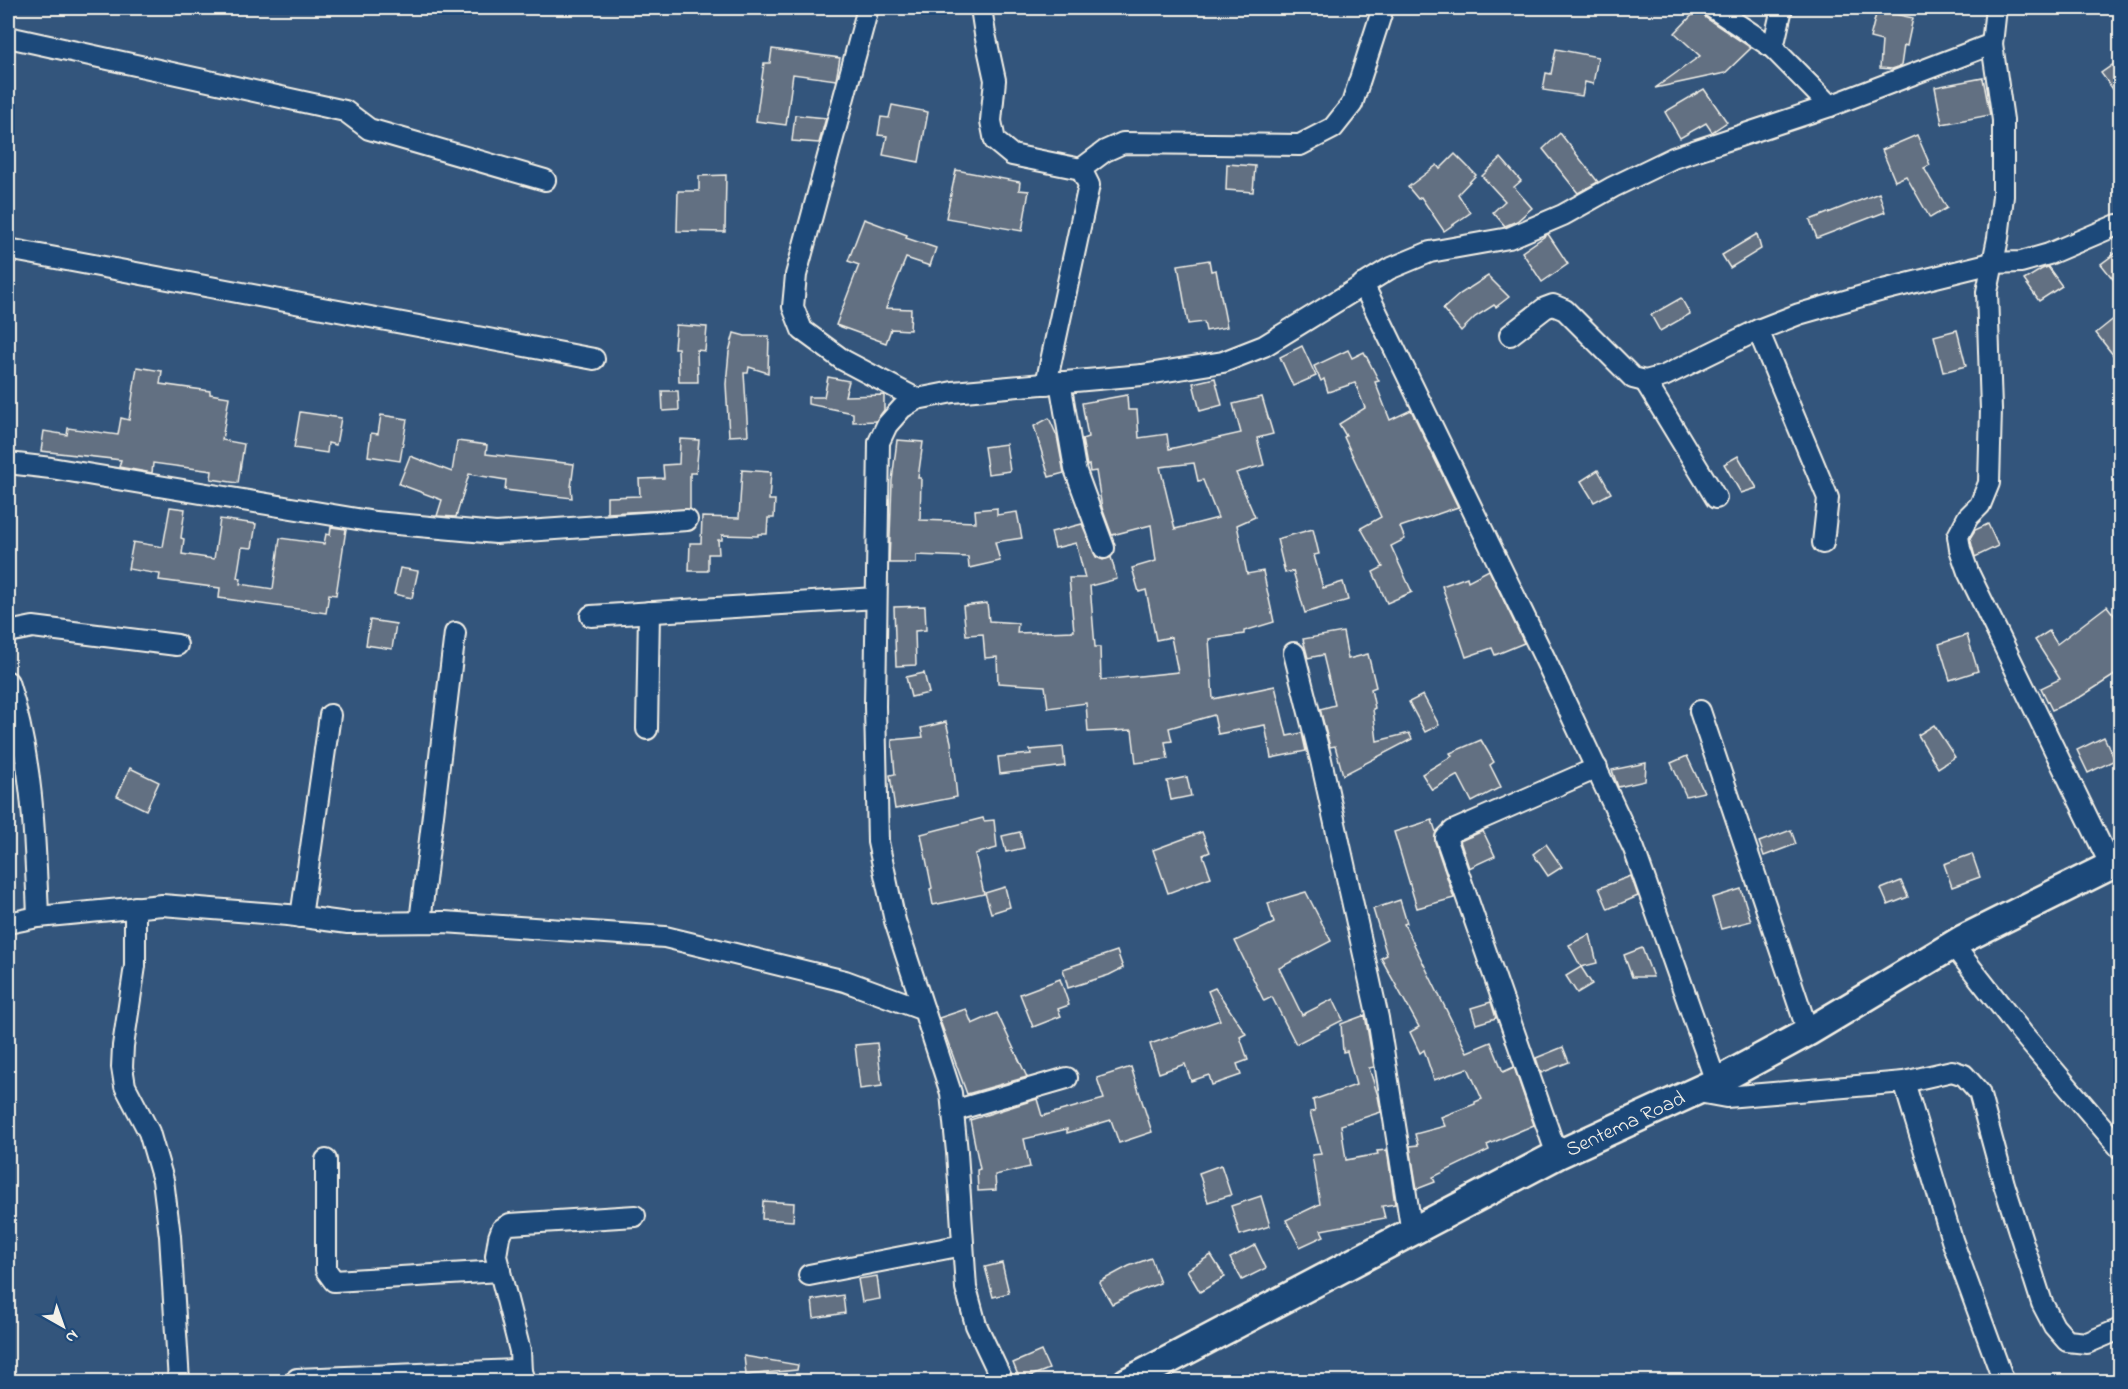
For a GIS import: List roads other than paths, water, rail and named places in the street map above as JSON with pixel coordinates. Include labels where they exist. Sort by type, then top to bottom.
[{"type":"main road","name":"Sentema Road","points":[[1127,1382],[1557,1155],[1704,1087],[1808,1032],[1953,945],[2116,863]]},
{"type":"street","points":[[868,8],[796,275],[793,307],[802,330],[843,360],[917,399]]},
{"type":"street","points":[[981,8],[995,80],[991,121],[995,141],[1012,155],[1081,169],[1105,151],[1123,143],[1300,145],[1333,128],[1352,104],[1383,8]]},
{"type":"street","points":[[1713,8],[1773,48],[1830,106]]},
{"type":"street","points":[[1773,48],[1782,8]]},
{"type":"street","points":[[1996,8],[1992,44],[2003,120],[2003,196],[1998,238],[1987,292],[1991,410],[1989,483],[1980,505],[1968,517],[1958,536],[1968,572],[2116,863]]},
{"type":"street","points":[[8,37],[345,111],[369,129],[544,180]]},
{"type":"street","points":[[1002,1382],[976,1325],[966,1288],[951,1093],[895,921],[878,842],[874,706],[879,442],[887,425],[902,408],[917,399],[953,392],[1142,375],[1223,362],[1264,346],[1389,268],[1430,252],[1509,238],[1563,215],[1613,187],[1673,158],[1830,106],[1992,44]]},
{"type":"street","points":[[1081,169],[1089,185],[1053,383],[1075,469],[1104,548]]},
{"type":"street","points":[[1510,335],[1545,308],[1553,305],[1565,310],[1634,378],[1645,381],[1664,376],[1758,330],[1799,314],[1992,262],[2021,262],[2039,257],[2117,225],[2121,226]]},
{"type":"street","points":[[8,249],[594,359]]},
{"type":"street","points":[[1363,284],[1634,849],[1704,1087],[1726,1097],[1904,1082],[1952,1071],[1964,1075],[1979,1092],[2004,1184],[2042,1303],[2054,1326],[2067,1341],[2087,1343],[2121,1329]]},
{"type":"street","points":[[1758,330],[1828,498],[1823,543]]},
{"type":"street","points":[[1645,381],[1716,498]]},
{"type":"street","points":[[8,463],[51,468],[375,522],[496,533],[687,520]]},
{"type":"street","points":[[591,616],[876,598]]},
{"type":"street","points":[[647,729],[649,612]]},
{"type":"street","points":[[8,632],[33,627],[177,645]]},
{"type":"street","points":[[420,922],[455,633]]},
{"type":"street","points":[[1294,653],[1321,760],[1378,1018],[1412,1233]]},
{"type":"street","points":[[8,682],[32,788],[38,917]]},
{"type":"street","points":[[1700,711],[1808,1032]]},
{"type":"street","points":[[301,917],[330,715]]},
{"type":"street","points":[[1557,1155],[1446,838],[1453,831],[1597,768]]},
{"type":"street","points":[[8,923],[38,917],[162,905],[348,923],[420,922],[665,937],[845,981],[924,1010]]},
{"type":"street","points":[[135,907],[135,966],[122,1067],[125,1086],[148,1132],[163,1180],[170,1236],[179,1382]]},
{"type":"street","points":[[1953,945],[2022,1033],[2121,1148]]},
{"type":"street","points":[[953,1111],[1066,1078]]},
{"type":"street","points":[[1904,1082],[1952,1240],[2004,1382]]},
{"type":"street","points":[[326,1160],[326,1270],[334,1281],[500,1271]]},
{"type":"street","points":[[523,1377],[520,1351],[496,1256],[502,1229],[510,1224],[635,1216]]},
{"type":"street","points":[[809,1275],[963,1245]]},
{"type":"street","points":[[297,1379],[510,1370],[523,1377]]}]
